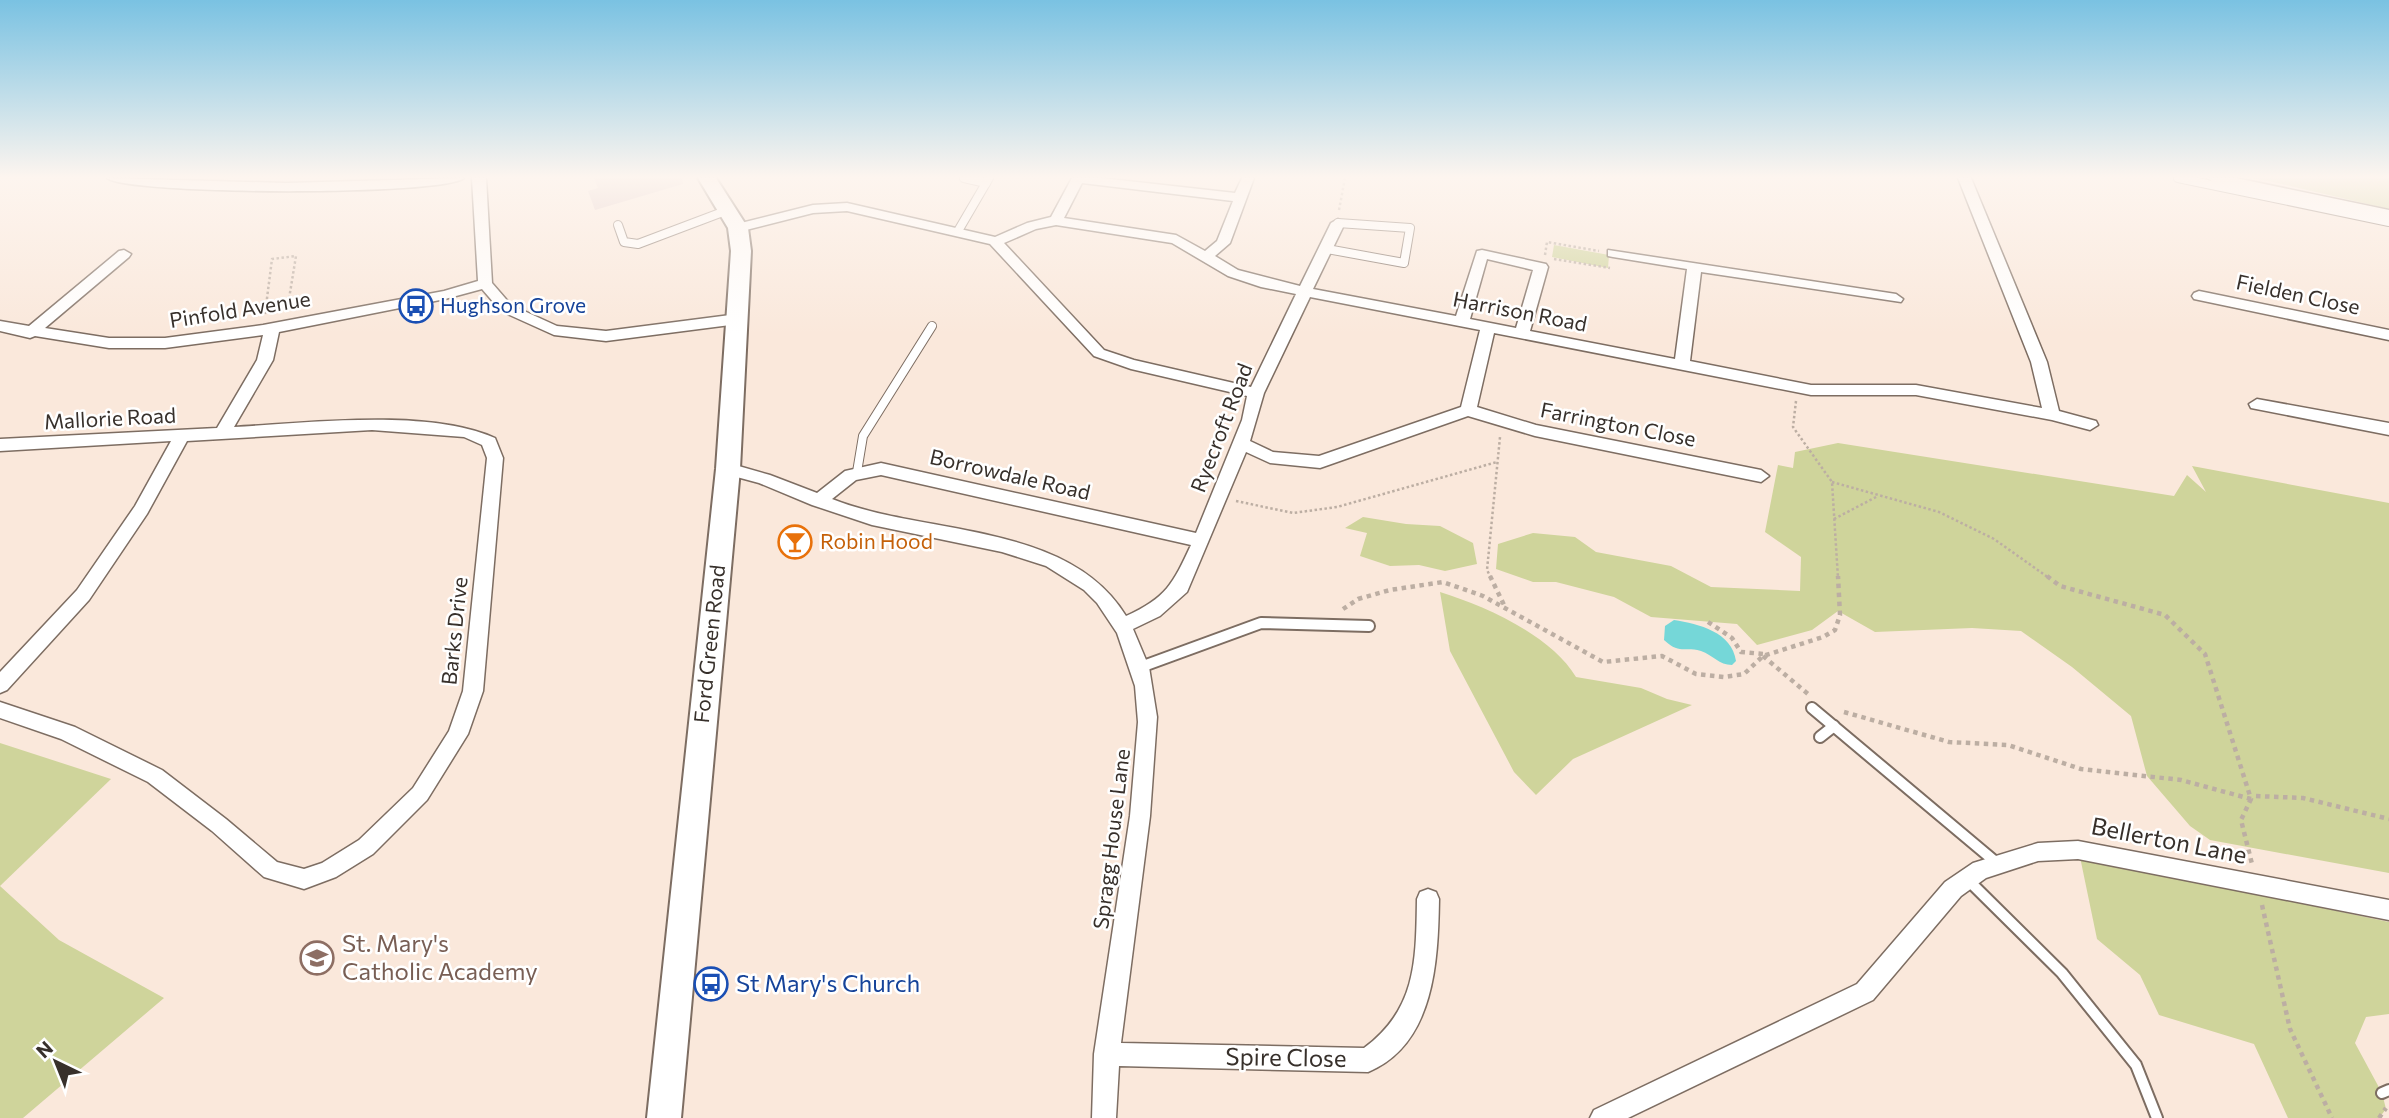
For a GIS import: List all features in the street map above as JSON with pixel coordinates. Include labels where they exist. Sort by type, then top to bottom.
[{"type":"main road","name":"Ford Green Road","points":[[664,1118],[728,469],[741,251],[736,230]]},
{"type":"street","points":[[482,230],[485,284],[506,309],[554,330],[606,336],[738,319]]},
{"type":"street","points":[[954,230],[995,241],[1099,352],[1131,364],[1256,393]]},
{"type":"street","name":"Harrison Road","points":[[995,241],[1020,230]]},
{"type":"street","name":"Harrison Road","points":[[1120,230],[1176,239],[1233,274],[1306,292],[1811,390],[1916,390],[2052,415],[2090,425]]},
{"type":"street","points":[[1206,257],[1223,243],[1228,230]]},
{"type":"street","name":"Ryecroft Road","points":[[1123,625],[1154,611],[1181,587],[1220,498],[1256,393],[1335,230]]},
{"type":"street","points":[[1986,230],[2039,362],[2052,415]]},
{"type":"street","points":[[1613,253],[1896,299]]},
{"type":"street","points":[[30,333],[124,254]]},
{"type":"street","points":[[1462,322],[1482,254],[1541,267],[1522,334]]},
{"type":"street","points":[[1682,365],[1694,268]]},
{"type":"street","name":"Pinfold Avenue","points":[[0,326],[30,333],[109,343],[154,343],[273,328],[444,295],[485,284]]},
{"type":"street","name":"Fielden Close","points":[[2199,296],[2389,335]]},
{"type":"street","points":[[222,433],[265,360],[273,328]]},
{"type":"street","points":[[1241,443],[1270,457],[1320,462],[1468,410],[1488,328]]},
{"type":"street","points":[[2257,404],[2389,429]]},
{"type":"street","name":"Farrington Close","points":[[1468,410],[1535,430],[1761,476]]},
{"type":"street","name":"Barks Drive","points":[[0,710],[68,733],[155,776],[219,825],[271,870],[304,879],[329,870],[366,847],[420,794],[458,734],[473,691],[495,458],[489,442],[467,432],[372,425],[222,433]]},
{"type":"street","name":"Mallorie Road","points":[[0,445],[222,433]]},
{"type":"street","points":[[0,685],[83,595],[141,510],[181,437]]},
{"type":"street","name":"Spragg House Lane","points":[[728,469],[756,474],[818,501],[870,519],[1003,546],[1051,562],[1075,574],[1096,590],[1113,608],[1123,625],[1147,704],[1145,787],[1107,1054],[1104,1118]]},
{"type":"street","name":"Borrowdale Road","points":[[857,472],[881,469],[1201,541]]},
{"type":"street","points":[[818,501],[840,482],[857,472]]},
{"type":"street","name":"Bellerton Lane","points":[[1602,1118],[1865,992],[1953,889],[1979,870],[2038,852],[2078,850],[2389,911]]},
{"type":"street","name":"Spire Close","points":[[1107,1054],[1368,1060],[1396,1037],[1416,1005],[1427,955],[1428,899]]},
{"type":"lane","points":[[620,230],[624,242],[638,244],[691,230]]},
{"type":"lane","points":[[1327,248],[1404,263],[1410,230]]},
{"type":"lane","points":[[857,472],[863,436],[932,326]]},
{"type":"lane","points":[[1138,668],[1261,623],[1369,626]]},
{"type":"lane","points":[[1816,706],[1834,726],[1998,864]]},
{"type":"lane","points":[[1820,737],[1834,726]]},
{"type":"lane","points":[[1966,879],[2062,973],[2128,1055],[2136,1065],[2158,1118]]},
{"type":"path","points":[[1548,242],[1613,253],[1610,270],[1544,257],[1548,242]]},
{"type":"path","points":[[296,256],[273,328],[272,259],[296,256]]},
{"type":"path","points":[[1708,622],[1732,638],[1741,652],[1764,655],[1823,637],[1835,630],[1840,615],[1832,482],[1793,427],[1797,387]]},
{"type":"path","points":[[1502,421],[1488,570],[1506,609]]},
{"type":"path","points":[[1220,498],[1293,513],[1337,507],[1497,462]]},
{"type":"path","points":[[1832,482],[1940,512],[1994,539],[2060,586],[2165,615],[2205,654],[2253,798],[2241,820],[2290,1029],[2332,1118]]},
{"type":"path","points":[[1835,519],[1878,496]]},
{"type":"path","points":[[1321,624],[1358,599],[1390,590],[1443,582],[1483,596],[1603,662],[1662,656],[1696,674],[1724,677],[1744,674],[1764,655]]},
{"type":"path","points":[[1764,655],[1816,706],[1949,742],[2008,746],[2081,769],[2181,780],[2253,798],[2303,798],[2389,819]]},
{"type":"green space","points":[[1554,245],[1609,255],[1608,268],[1552,257]]},
{"type":"green space","points":[[1838,443],[2174,496],[2187,475],[2206,492],[2192,466],[2389,503],[2389,873],[2210,840],[2190,826],[2147,776],[2131,716],[2072,667],[2021,631],[1972,628],[1875,632],[1838,611],[1812,630],[1757,645],[1737,624],[1651,617],[1614,597],[1556,582],[1533,582],[1496,569],[1498,544],[1533,533],[1575,537],[1596,552],[1671,566],[1711,587],[1800,591],[1801,557],[1765,532],[1778,465],[1793,468],[1795,452]]},
{"type":"green space","points":[[1363,517],[1440,526],[1473,543],[1477,564],[1445,571],[1419,565],[1390,566],[1360,556],[1367,533],[1345,528]]},
{"type":"green space","points":[[1440,592],[1477,605],[1534,635],[1565,662],[1576,677],[1641,688],[1667,699],[1692,705],[1573,759],[1536,795],[1514,772],[1450,651]]},
{"type":"green space","points":[[0,743],[111,779],[0,886]]},
{"type":"green space","points":[[2080,857],[2389,922],[2389,1014],[2366,1017],[2355,1043],[2382,1093],[2386,1109],[2379,1118],[2288,1118],[2254,1044],[2159,1015],[2140,975],[2097,939]]},
{"type":"green space","points":[[0,886],[59,940],[164,998],[23,1118],[0,1118]]},
{"type":"water","points":[[1674,620],[1704,627],[1721,636],[1733,651],[1736,661],[1727,665],[1701,651],[1678,649],[1669,645],[1664,640],[1665,626]]},
{"type":"place","name":"Hughson Grove","points":[[416,306]]},
{"type":"place","name":"Robin Hood","points":[[795,542]]},
{"type":"place","name":"St. Mary's Catholic Academy","points":[[317,958]]},
{"type":"place","name":"St Mary's Church","points":[[711,984]]}]
